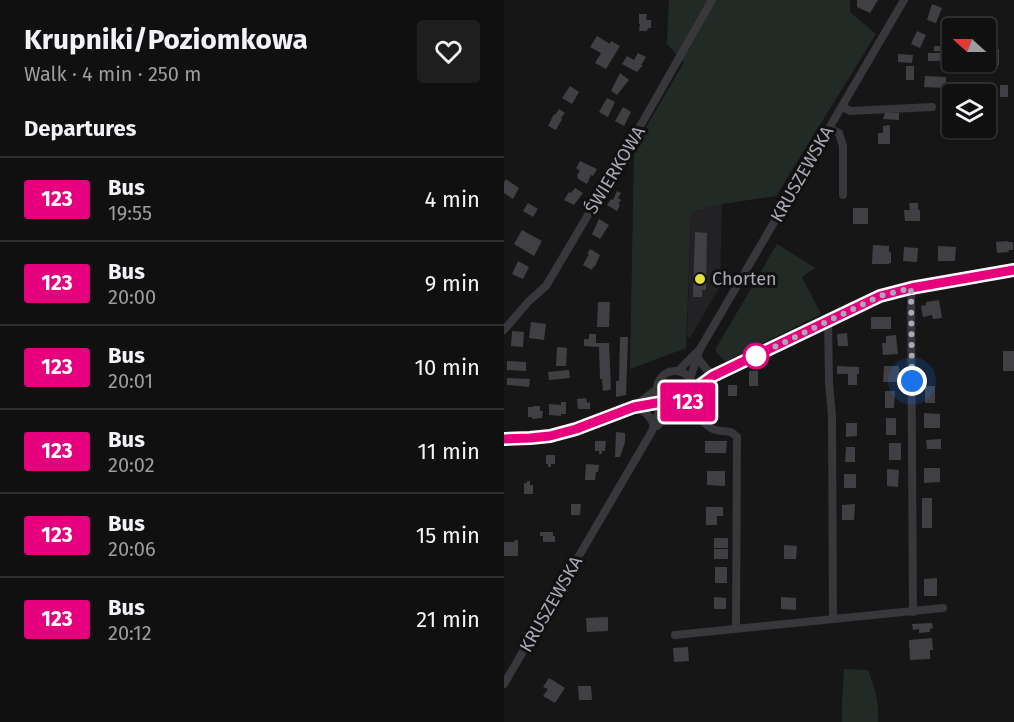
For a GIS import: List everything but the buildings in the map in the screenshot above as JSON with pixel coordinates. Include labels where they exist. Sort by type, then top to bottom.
[{"type":"street","name":"ŚWIERKOWA","points":[[504,330],[546,286],[712,0]]},
{"type":"street","name":"KRUSZEWSKA","points":[[690,379],[698,353],[904,0]]},
{"type":"street","points":[[842,106],[850,111],[932,107]]},
{"type":"street","points":[[830,128],[839,133],[843,146],[843,195]]},
{"type":"street","points":[[694,391],[714,375],[880,296],[911,288],[1014,270]]},
{"type":"street","points":[[911,288],[913,612]]},
{"type":"street","points":[[828,321],[832,416],[833,619]]},
{"type":"street","name":"KRUSZEWSKA","points":[[634,407],[657,388],[662,377],[670,372],[678,371],[698,353]]},
{"type":"street","points":[[698,353],[707,370],[714,375]]},
{"type":"street","points":[[678,371],[685,374],[692,383],[694,391],[687,404],[709,427],[714,430],[730,431],[737,437],[736,628]]},
{"type":"street","points":[[690,379],[714,375]]},
{"type":"street","points":[[657,388],[662,402],[674,408]]},
{"type":"street","name":"KRUSZEWSKA","points":[[504,684],[653,428],[662,402]]},
{"type":"street","points":[[504,439],[550,436],[576,429],[634,407],[662,402]]},
{"type":"street","name":"KRUSZEWSKA","points":[[653,428],[674,408],[687,404]]},
{"type":"street","points":[[634,407],[648,414],[653,428]]},
{"type":"street","points":[[675,635],[943,608]]},
{"type":"shaded area","points":[[669,0],[850,0],[850,12],[876,34],[776,196],[722,204],[691,212],[686,348],[630,369],[634,148],[684,62],[667,44]]},
{"type":"shaded area","points":[[722,204],[720,286],[690,338],[687,336],[691,212]]},
{"type":"shaded area","points":[[777,244],[815,268],[802,277],[821,314],[725,362],[715,350]]},
{"type":"shaded area","points":[[672,380],[680,380],[687,387],[687,395],[680,402],[672,402],[665,395],[665,387]]},
{"type":"shaded area","points":[[844,669],[868,670],[876,696],[878,722],[842,722]]},
{"type":"bus line","name":"123","points":[[504,439],[550,436],[576,429],[634,407],[662,402],[674,408],[679,407],[687,404],[694,391],[713,376],[880,296],[911,288],[1014,270]]},
{"type":"place","name":"Chorten","points":[[700,279]]},
{"type":"route","points":[[756,356],[880,296],[911,288],[912,381]]}]
